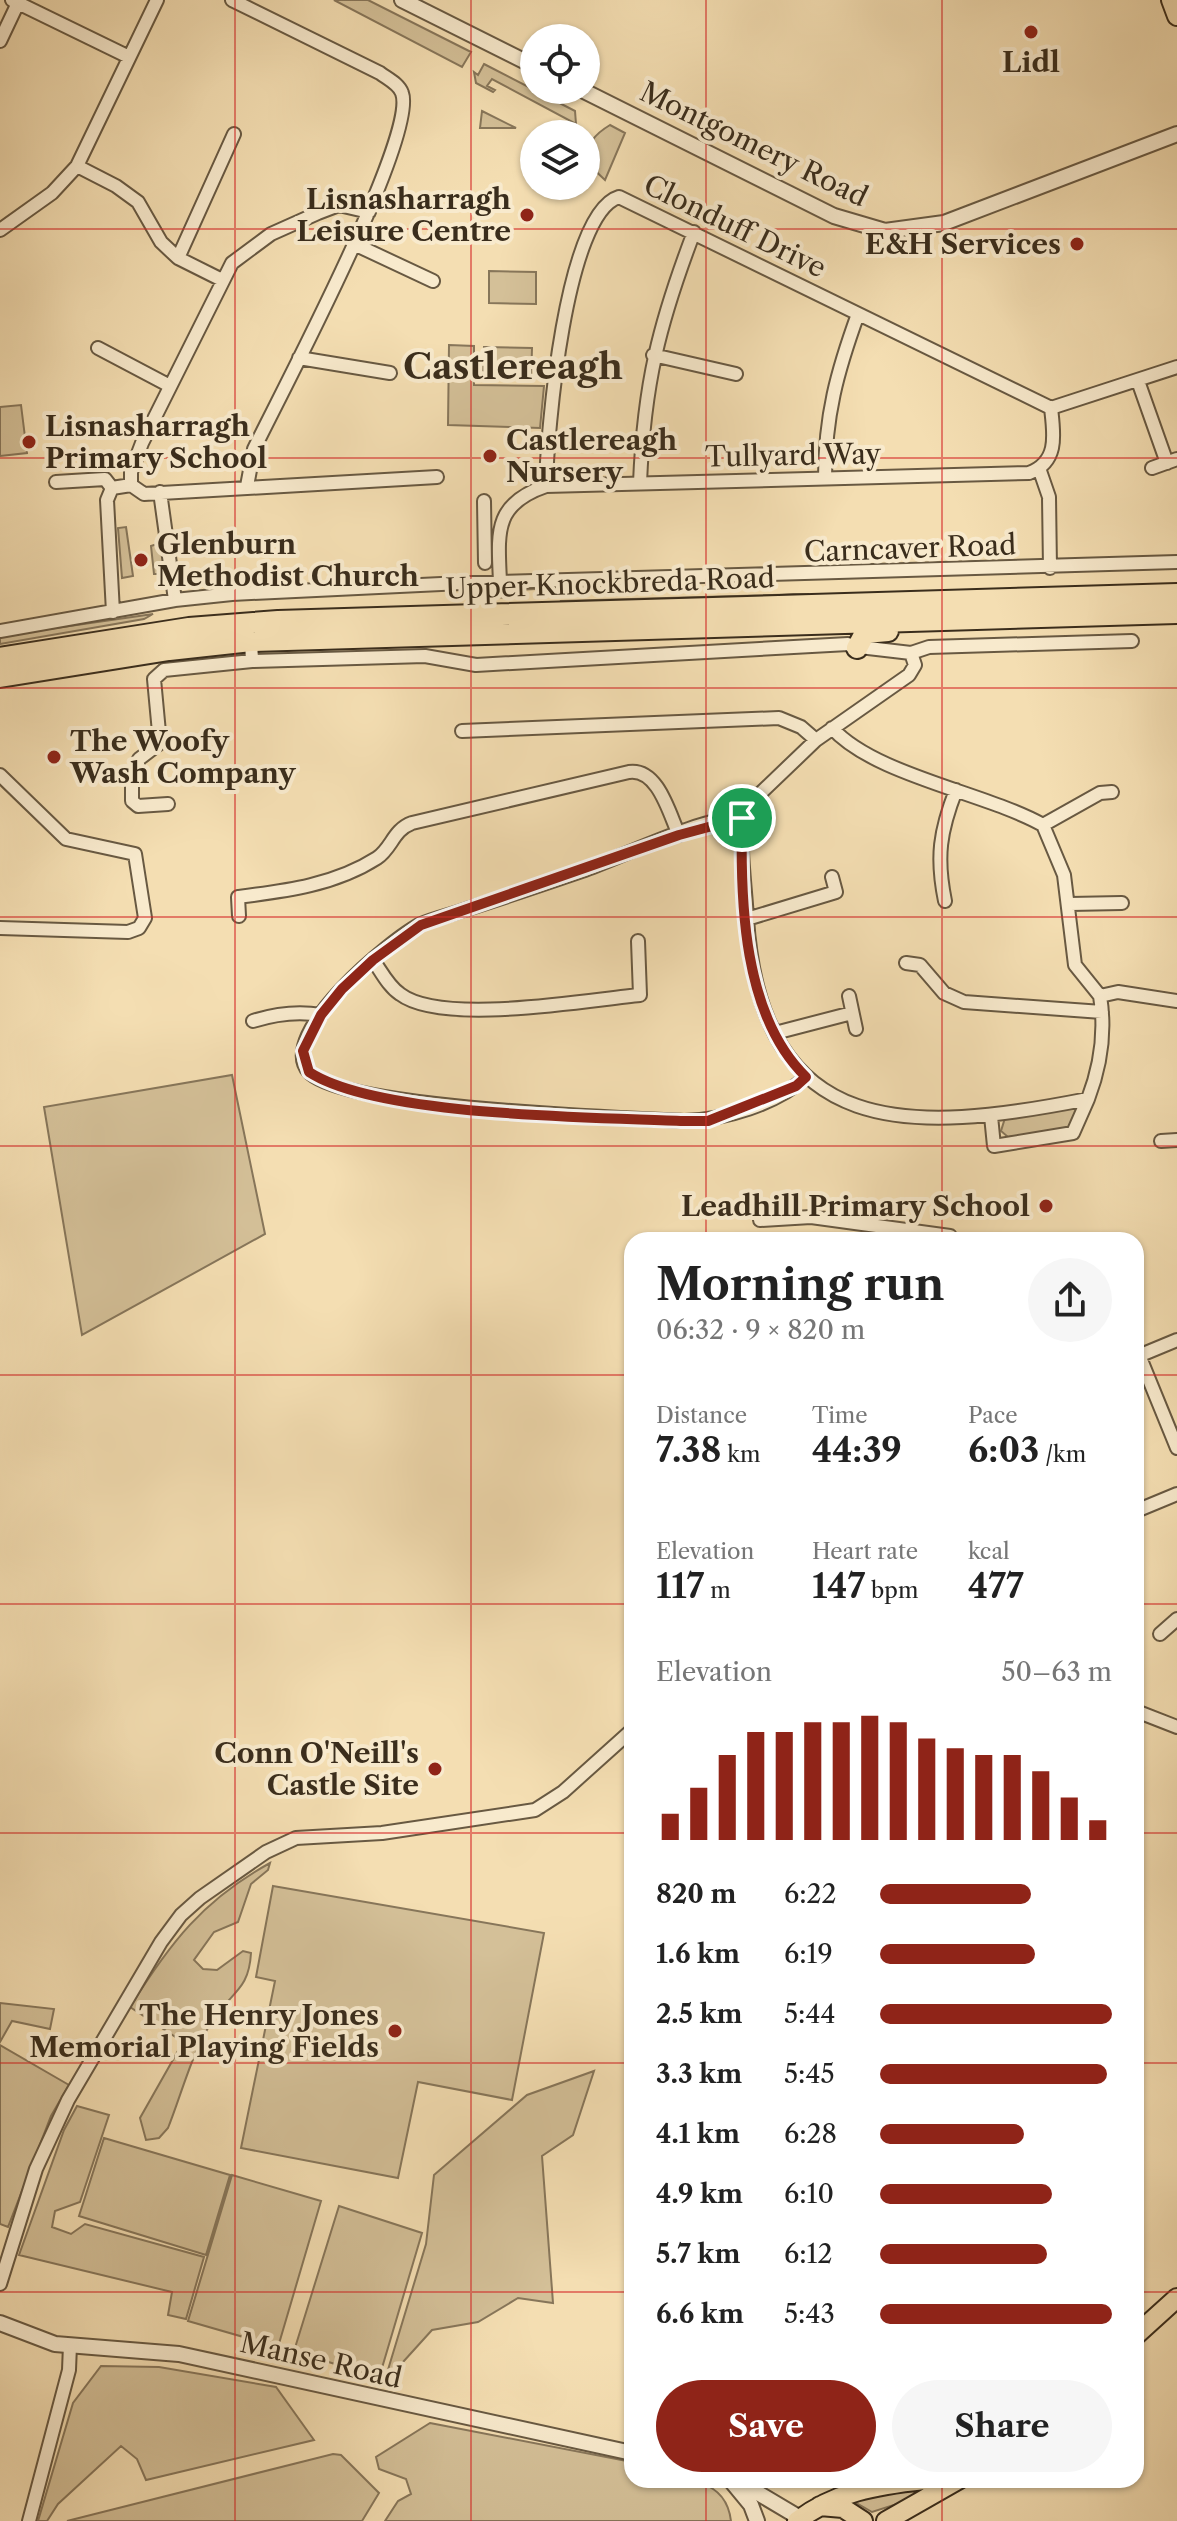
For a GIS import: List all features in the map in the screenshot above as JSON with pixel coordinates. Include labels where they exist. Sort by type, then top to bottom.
[{"type":"highway","points":[[852,646],[870,631],[1006,627],[1050,607],[1060,588],[1177,584]]},
{"type":"highway","name":"Upper Knockbreda Road","points":[[0,658],[189,628],[480,608],[845,614],[1050,607],[1177,594]]},
{"type":"highway","name":"Upper Knockbreda Road","points":[[1050,607],[1177,613]]},
{"type":"highway","name":"Upper Knockbreda Road","points":[[0,677],[182,648],[251,651],[480,608]]},
{"type":"main road","points":[[1171,0],[1177,16]]},
{"type":"main road","points":[[1144,2328],[1177,2298]]},
{"type":"main road","points":[[798,2520],[820,2506],[867,2488]]},
{"type":"main road","points":[[886,2521],[944,2488]]},
{"type":"main road","points":[[820,2506],[863,2521]]},
{"type":"street","points":[[0,230],[52,193],[77,166],[157,0]]},
{"type":"street","points":[[232,0],[380,73],[394,82],[402,93],[388,167],[254,449],[248,463],[247,486]]},
{"type":"street","points":[[402,0],[520,59]]},
{"type":"street","points":[[0,41],[15,2],[129,57]]},
{"type":"street","name":"Montgomery Road","points":[[600,99],[834,216],[885,231],[944,223],[1177,134]]},
{"type":"street","points":[[178,258],[234,134]]},
{"type":"street","points":[[77,166],[116,186],[138,202],[161,242],[178,258],[222,280]]},
{"type":"street","name":"Clonduff Drive","points":[[546,486],[550,403],[559,342],[587,242],[606,203],[619,197],[1051,408]]},
{"type":"street","points":[[131,485],[134,464],[232,263],[271,234],[339,205],[369,212]]},
{"type":"street","points":[[640,483],[645,401],[653,355],[667,301],[694,232]]},
{"type":"street","points":[[354,244],[433,281]]},
{"type":"street","points":[[825,478],[825,430],[832,390],[858,314]]},
{"type":"street","points":[[98,348],[170,386]]},
{"type":"street","points":[[653,355],[736,374]]},
{"type":"street","points":[[299,358],[390,373]]},
{"type":"street","points":[[1050,568],[1049,497],[1039,468],[1055,442],[1051,408],[1177,367]]},
{"type":"street","points":[[1138,381],[1172,461],[1152,468]]},
{"type":"street","name":"Tullyard Way","points":[[546,486],[1029,473],[1039,468]]},
{"type":"street","points":[[112,488],[131,485],[144,494],[437,477]]},
{"type":"street","points":[[56,482],[105,479],[112,488]]},
{"type":"street","points":[[500,582],[502,520],[518,497],[546,486]]},
{"type":"street","points":[[112,488],[107,500],[113,612]]},
{"type":"street","points":[[160,492],[175,600]]},
{"type":"street","points":[[484,501],[485,563]]},
{"type":"street","points":[[485,543],[499,543]]},
{"type":"street","name":"Carncaver Road","points":[[0,631],[175,600],[232,594],[480,608],[500,582],[1177,562]]},
{"type":"street","points":[[845,614],[852,646]]},
{"type":"street","points":[[1088,1099],[991,1116],[919,1118],[884,1114],[823,1091],[806,1077],[775,1033],[754,986],[742,818],[743,810],[751,801],[816,740],[909,675],[915,665],[911,653],[929,647],[1132,641]]},
{"type":"street","name":"Upper Knockbreda Road","points":[[168,804],[138,806],[132,801],[133,756],[160,743],[153,690],[157,675],[164,670],[251,651],[425,656],[476,665],[852,646],[899,649],[911,653]]},
{"type":"street","points":[[462,731],[779,718],[801,727],[816,740]]},
{"type":"street","points":[[832,728],[843,738],[891,765],[1043,825],[1064,875],[1070,904],[1075,965],[1100,996],[1100,1061],[1073,1133],[1055,1139],[994,1146],[991,1116]]},
{"type":"street","points":[[239,916],[238,897],[295,890],[353,871],[382,855],[400,829],[412,823],[629,772],[641,772],[654,782],[679,835]]},
{"type":"street","points":[[0,775],[66,839],[96,848],[131,851],[138,863],[145,918],[139,928],[128,932],[4,928]]},
{"type":"street","points":[[945,901],[940,838],[956,790]]},
{"type":"street","points":[[1043,825],[1100,793],[1112,792]]},
{"type":"street","points":[[742,818],[679,835],[421,925],[373,960],[342,989],[321,1015],[303,1051],[309,1072],[324,1082],[410,1101],[470,1108],[708,1121],[773,1097],[806,1077]]},
{"type":"street","points":[[832,877],[839,905]]},
{"type":"street","points":[[747,919],[836,892]]},
{"type":"street","points":[[1070,904],[1122,903]]},
{"type":"street","points":[[373,960],[392,986],[415,1002],[472,1010],[640,995],[638,941]]},
{"type":"street","points":[[906,963],[920,965],[944,993],[964,1002],[1102,1012]]},
{"type":"street","points":[[1100,996],[1118,992],[1177,1001]]},
{"type":"street","points":[[849,996],[856,1029]]},
{"type":"street","points":[[775,1033],[852,1013]]},
{"type":"street","points":[[253,1021],[271,1015],[321,1015]]},
{"type":"street","points":[[1161,1141],[1177,1140]]},
{"type":"street","points":[[760,1220],[811,1217],[942,1232]]},
{"type":"street","points":[[1144,1353],[1177,1340]]},
{"type":"street","points":[[1144,1372],[1177,1448]]},
{"type":"street","points":[[1144,1508],[1177,1494]]},
{"type":"street","points":[[1160,1634],[1177,1619]]},
{"type":"street","points":[[1144,1714],[1177,1727]]},
{"type":"street","points":[[0,2284],[36,2169],[68,2100],[161,1942],[181,1915],[200,1898],[257,1857],[296,1838],[382,1833],[535,1810],[563,1792],[624,1737]]},
{"type":"street","name":"Manse Road","points":[[0,2323],[45,2341],[179,2354],[624,2451]]},
{"type":"street","points":[[29,2521],[69,2370],[70,2345]]},
{"type":"street","points":[[738,2488],[757,2521]]},
{"type":"street","points":[[748,2488],[798,2520]]},
{"type":"shaded area","points":[[334,0],[368,0],[471,52],[462,67]]},
{"type":"shaded area","points":[[484,64],[520,83],[520,94],[492,79],[487,86],[495,90],[493,92],[476,83],[474,72],[478,75]]},
{"type":"shaded area","points":[[539,104],[561,104],[575,111],[576,120],[569,120]]},
{"type":"shaded area","points":[[482,111],[516,128],[480,128]]},
{"type":"shaded area","points":[[610,125],[625,133],[605,180],[600,175],[600,132]]},
{"type":"shaded area","points":[[489,271],[536,272],[536,304],[489,303]]},
{"type":"shaded area","points":[[449,345],[474,346],[474,385],[544,386],[540,428],[448,425]]},
{"type":"shaded area","points":[[484,347],[532,348],[531,380],[483,378]]},
{"type":"shaded area","points":[[21,405],[27,453],[0,456],[0,407]]},
{"type":"shaded area","points":[[126,527],[133,576],[122,578],[118,528]]},
{"type":"shaded area","points":[[163,542],[167,574],[154,574],[151,546]]},
{"type":"shaded area","points":[[636,584],[516,590],[512,599],[489,596],[490,591],[502,587]]},
{"type":"shaded area","points":[[809,594],[565,603],[560,601]]},
{"type":"shaded area","points":[[153,614],[144,619],[0,644],[0,636]]},
{"type":"shaded area","points":[[232,1075],[265,1234],[82,1335],[44,1107]]},
{"type":"shaded area","points":[[1078,1106],[1081,1109],[1070,1129],[1008,1137],[1001,1131],[1005,1118]]},
{"type":"shaded area","points":[[270,1863],[268,1870],[251,1884],[238,1922],[214,1932],[194,1960],[203,1969],[217,1970],[243,1951],[251,1953],[247,1975],[239,1989],[215,2017],[200,2042],[168,2128],[159,2138],[146,2140],[140,2118],[183,2042],[130,2007],[159,1963],[190,1925],[225,1892]]},
{"type":"shaded area","name":"The Henry Jones Memorial Playing Fields","points":[[273,1886],[544,1933],[512,2100],[418,2082],[398,2178],[241,2148],[275,1981],[256,1977]]},
{"type":"shaded area","points":[[0,2003],[54,2009],[50,2029],[12,2021],[0,2042]]},
{"type":"shaded area","points":[[0,2045],[69,2085],[51,2116],[8,2227],[0,2224]]},
{"type":"shaded area","points":[[594,2071],[573,2135],[542,2156],[553,2303],[518,2298],[478,2322],[432,2330],[384,2383],[426,2244],[434,2175],[527,2095]]},
{"type":"shaded area","points":[[77,2106],[109,2115],[80,2202],[55,2211],[52,2227],[71,2234],[85,2224],[204,2257],[186,2319],[168,2315],[172,2292],[19,2255],[64,2130]]},
{"type":"shaded area","points":[[104,2138],[230,2175],[206,2255],[79,2216]]},
{"type":"shaded area","points":[[232,2175],[321,2201],[278,2347],[188,2321]]},
{"type":"shaded area","points":[[339,2206],[422,2233],[379,2378],[294,2351]]},
{"type":"shaded area","points":[[101,2366],[159,2367],[276,2387],[314,2440],[146,2480],[137,2459],[121,2446],[58,2504],[47,2521],[38,2521],[73,2403]]},
{"type":"shaded area","points":[[430,2423],[624,2460],[624,2488],[710,2488],[727,2505],[731,2521],[385,2521],[398,2501],[411,2494],[406,2479],[379,2469],[376,2457]]},
{"type":"shaded area","points":[[333,2454],[341,2455],[379,2493],[362,2521],[67,2521]]},
{"type":"shaded area","points":[[917,2488],[916,2498],[872,2512],[853,2501]]},
{"type":"place","name":"Lidl","points":[[1031,32]]},
{"type":"place","name":"Lisnasharragh Leisure Centre","points":[[527,215]]},
{"type":"place","name":"E&H Services","points":[[1077,244]]},
{"type":"place","name":"Lisnasharragh Primary School","points":[[29,442]]},
{"type":"place","name":"Castlereagh Nursery","points":[[490,456]]},
{"type":"place","name":"Glenburn Methodist Church","points":[[141,560]]},
{"type":"place","name":"The Woofy Wash Company","points":[[54,757]]},
{"type":"place","name":"Leadhill Primary School","points":[[1046,1206]]},
{"type":"place","name":"Conn O'Neill's Castle Site","points":[[435,1769]]},
{"type":"place","name":"The Henry Jones Memorial Playing Fields","points":[[395,2031]]},
{"type":"district","name":"Castlereagh","points":[[513,366]]},
{"type":"route","points":[[742,818],[754,986],[775,1033],[795,1067],[806,1077],[796,1086],[708,1121],[684,1121],[470,1108],[410,1101],[351,1090],[324,1082],[309,1072],[303,1051],[321,1015],[342,989],[373,960],[421,925],[679,835],[742,818]]}]
